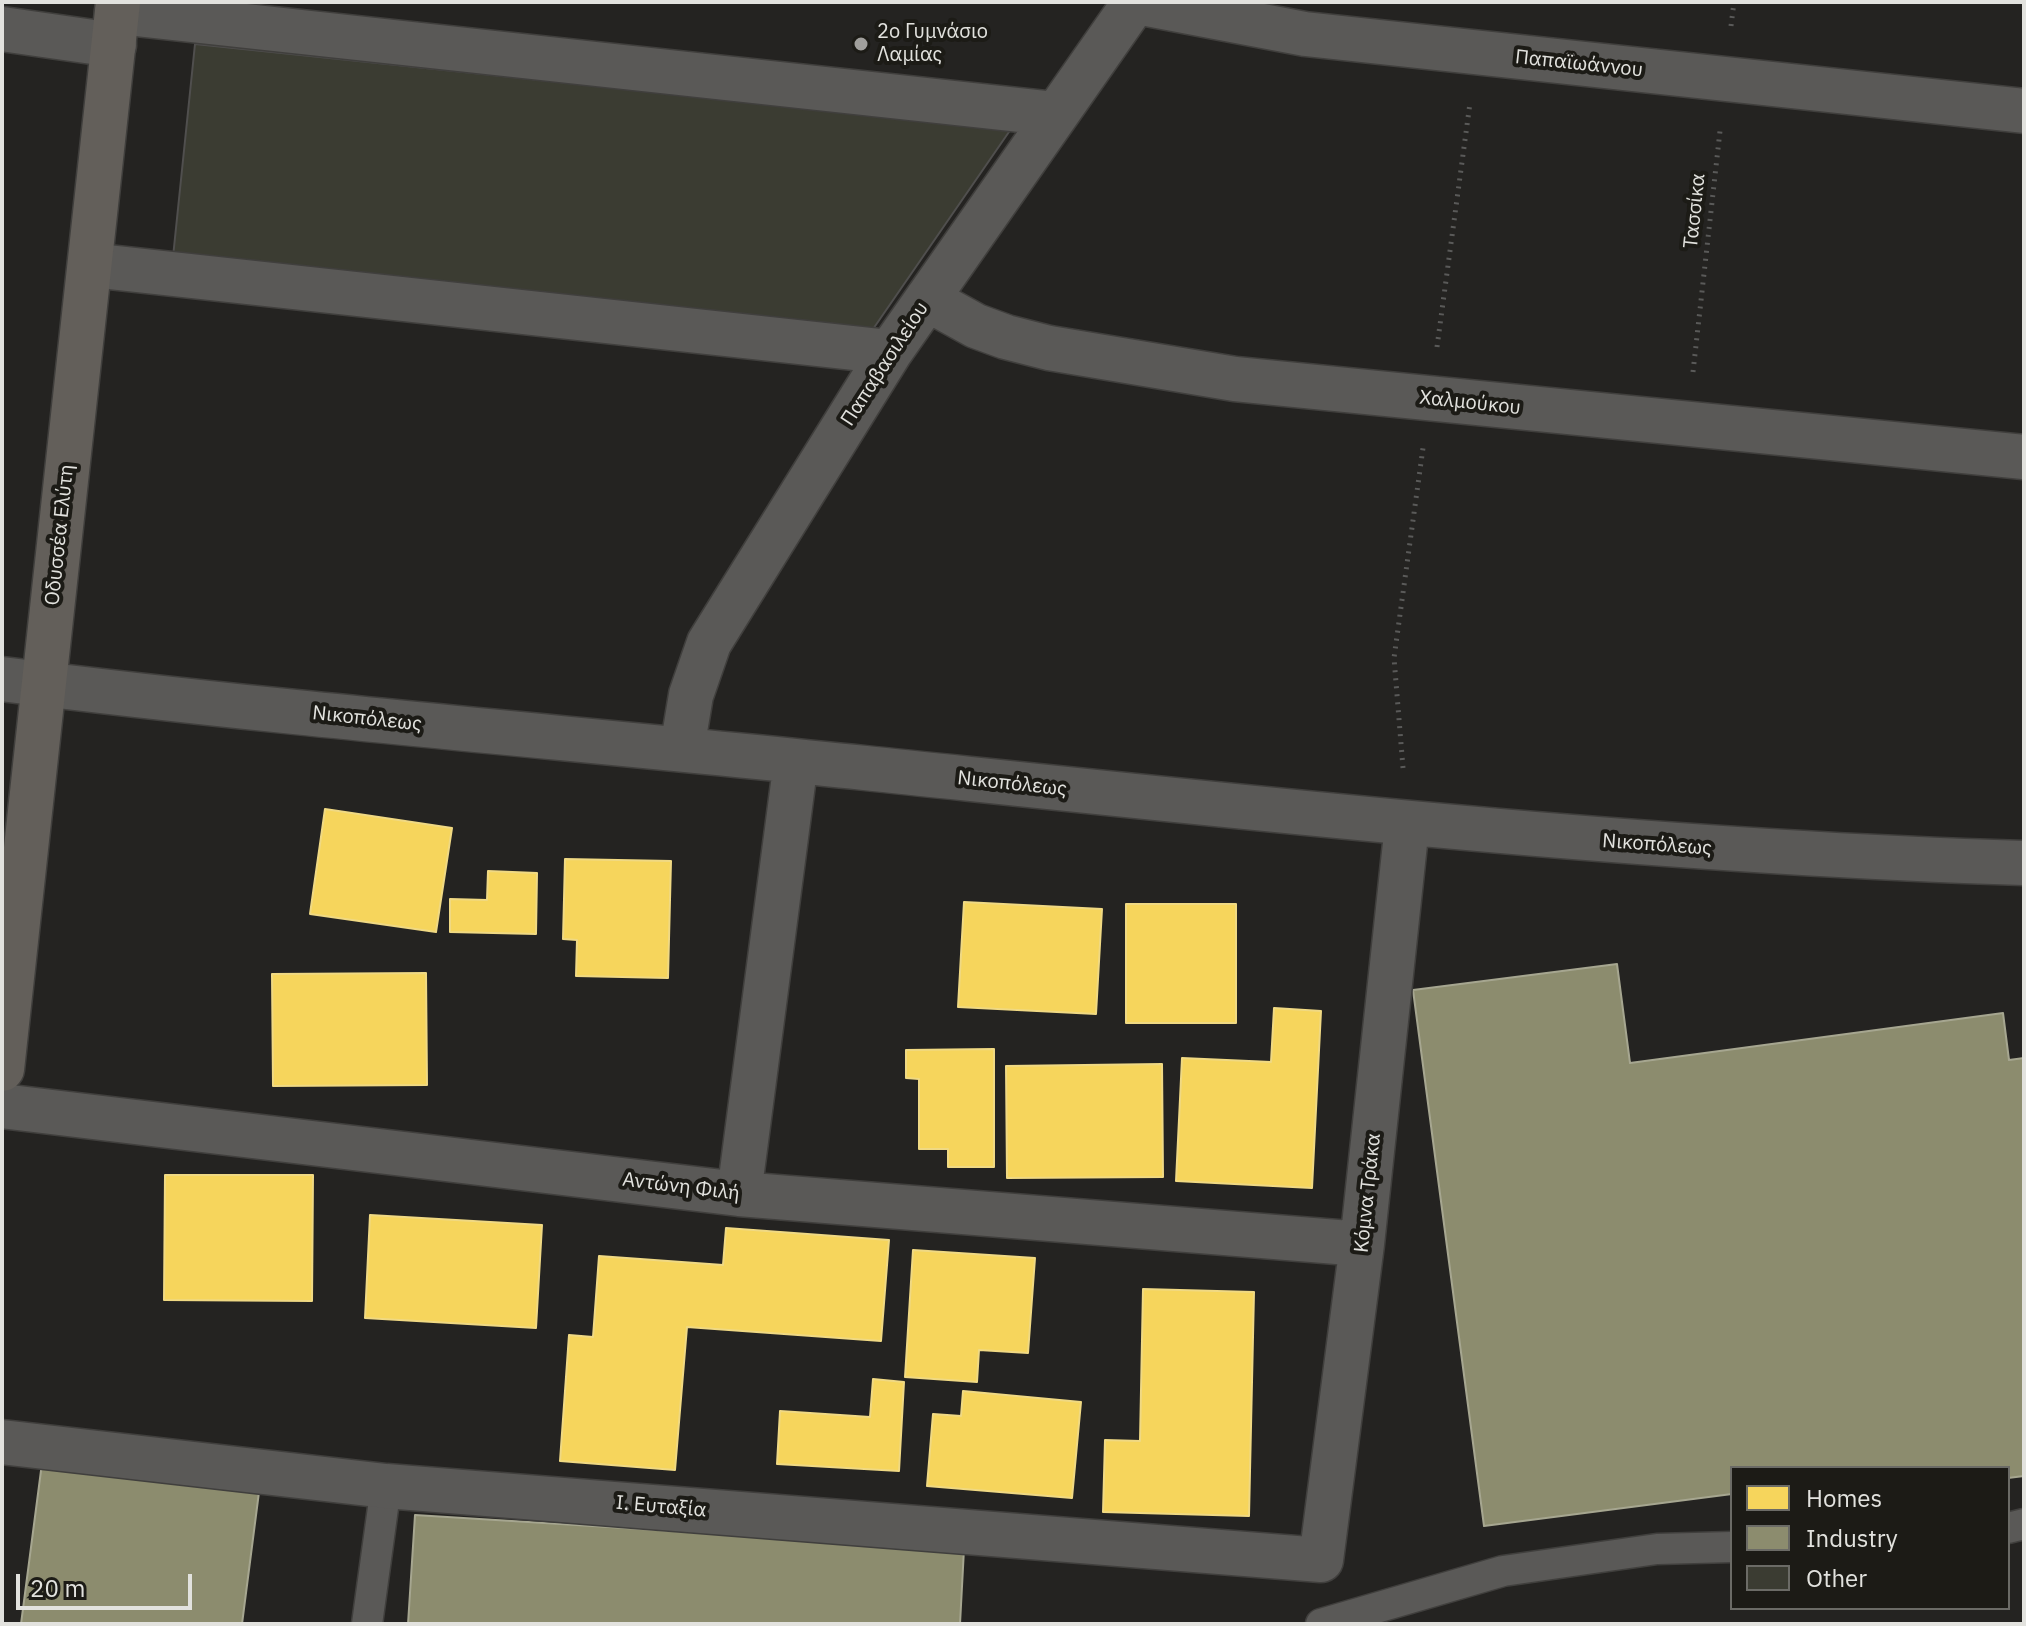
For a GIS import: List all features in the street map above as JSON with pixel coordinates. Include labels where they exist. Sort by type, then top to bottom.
[{"type":"street","name":"Παπαϊωάννου","points":[[1136,2],[1305,34],[2024,111]]},
{"type":"street","name":"Παπαβασιλείου","points":[[682,749],[694,685],[709,643],[890,352],[1136,2]]},
{"type":"street","points":[[2,29],[116,20],[1056,114]]},
{"type":"street","name":"Οδυσσέα Ελύτη","points":[[2,1069],[23,682],[90,265],[116,20]]},
{"type":"street","points":[[90,265],[890,352]]},
{"type":"street","name":"Χαλμούκου","points":[[927,299],[976,326],[1006,337],[1049,348],[1235,379],[2024,457]]},
{"type":"street","name":"Νικοπόλεως","points":[[23,682],[138,697],[682,749],[1407,825],[1737,851],[2024,863]]},
{"type":"street","points":[[739,1194],[796,761]]},
{"type":"street","name":"Κόμνα Τράκα","points":[[1321,1560],[1362,1244],[1407,825]]},
{"type":"street","name":"Αντώνη Φιλή","points":[[2,1106],[739,1194],[1362,1244]]},
{"type":"street","name":"Ι. Ευταξία","points":[[2,1442],[386,1486],[1321,1560]]},
{"type":"lane","points":[[367,1624],[386,1486]]},
{"type":"lane","points":[[1321,1624],[1503,1571],[1657,1549],[1730,1547]]},
{"type":"path","name":"Τασσίκα","points":[[1687,425],[1734,2]]},
{"type":"building: Homes","points":[[325,809],[452,828],[436,932],[310,914]]},
{"type":"building: Homes","points":[[565,859],[671,861],[668,978],[576,976],[577,940],[563,939]]},
{"type":"building: Homes","points":[[488,871],[537,873],[536,934],[450,932],[450,899],[487,900]]},
{"type":"building: Homes","points":[[964,902],[1102,909],[1096,1014],[958,1007]]},
{"type":"building: Homes","points":[[1126,904],[1236,904],[1236,1023],[1126,1023]]},
{"type":"building: Homes","points":[[426,973],[427,1085],[273,1086],[272,974]]},
{"type":"building: Homes","points":[[1274,1008],[1321,1011],[1312,1188],[1176,1181],[1182,1058],[1271,1062]]},
{"type":"building: Homes","points":[[994,1049],[994,1167],[948,1167],[948,1149],[919,1149],[919,1079],[906,1078],[906,1050]]},
{"type":"building: Homes","points":[[1162,1064],[1163,1177],[1007,1178],[1006,1066]]},
{"type":"building: Homes","points":[[165,1175],[313,1175],[312,1301],[164,1300]]},
{"type":"building: Homes","points":[[370,1215],[542,1225],[536,1328],[365,1318]]},
{"type":"building: Homes","points":[[726,1228],[889,1240],[881,1341],[687,1327],[675,1470],[560,1461],[569,1335],[593,1337],[599,1256],[723,1265]]},
{"type":"building: Homes","points":[[913,1250],[1035,1258],[1028,1353],[979,1350],[977,1382],[905,1377]]},
{"type":"building: Homes","points":[[1143,1289],[1254,1292],[1249,1516],[1103,1512],[1105,1440],[1140,1441]]},
{"type":"building: Homes","points":[[873,1379],[904,1382],[899,1471],[777,1464],[780,1411],[870,1417]]},
{"type":"building: Homes","points":[[963,1391],[1081,1402],[1072,1498],[927,1486],[933,1414],[961,1416]]},
{"type":"building: Industry","points":[[1617,964],[1630,1063],[2003,1013],[2009,1060],[2024,1058],[2024,1476],[2010,1478],[2010,1466],[1730,1466],[1730,1494],[1484,1526],[1413,990]]},
{"type":"building: Industry","points":[[42,1463],[259,1492],[242,1624],[21,1624]]},
{"type":"building: Industry","points":[[415,1515],[964,1549],[960,1624],[408,1624]]},
{"type":"building: Other","points":[[195,44],[1011,129],[871,332],[173,257]]},
{"type":"place","name":"2ο Γυμνάσιο Λαμίας","points":[[861,44]]}]
